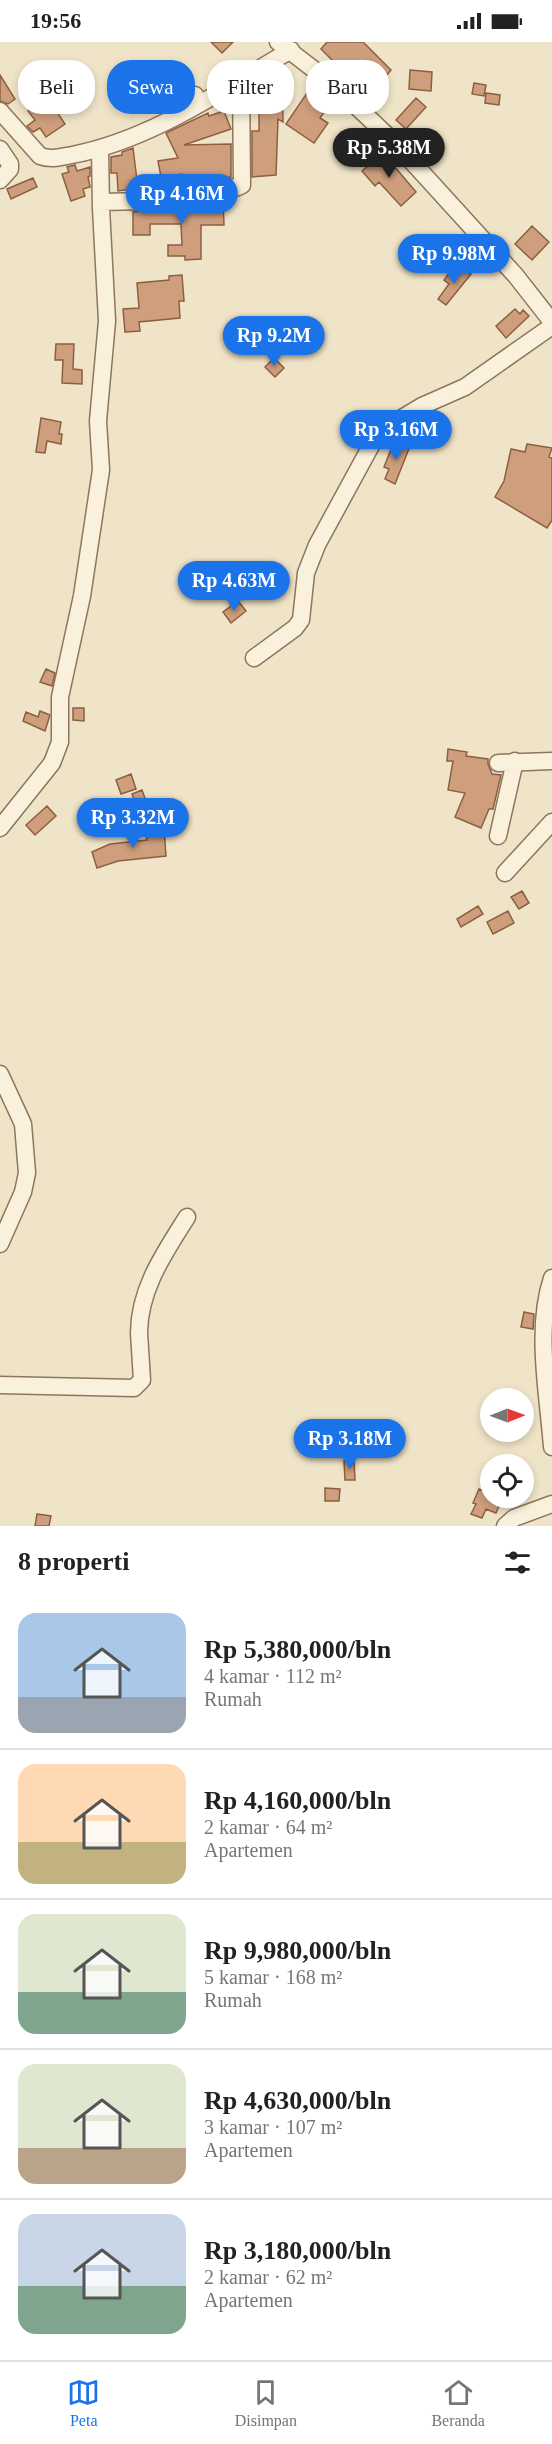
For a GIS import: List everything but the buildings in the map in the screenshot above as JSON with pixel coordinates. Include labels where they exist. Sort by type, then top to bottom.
[{"type":"street","points":[[254,658],[295,628],[301,620],[306,573],[317,545],[373,442],[397,421],[422,406],[465,387],[552,324],[516,276],[395,143],[334,85],[284,46],[266,60]]},
{"type":"street","points":[[0,111],[40,156],[54,158],[100,150],[170,120],[207,99]]},
{"type":"street","points":[[101,202],[146,201],[242,185],[241,114]]},
{"type":"street","points":[[0,149],[10,164],[8,173],[0,180]]},
{"type":"street","points":[[0,828],[52,763],[60,742],[60,697],[77,627],[100,470],[98,421],[107,321],[100,150]]},
{"type":"street","points":[[498,836],[507,762],[552,761]]},
{"type":"street","points":[[505,873],[552,822]]},
{"type":"street","points":[[0,1074],[23,1124],[27,1173],[23,1192],[0,1244]]},
{"type":"street","points":[[0,1385],[134,1388],[141,1384],[139,1331],[146,1295],[159,1260],[187,1217]]},
{"type":"street","points":[[552,1278],[546,1298],[543,1322],[552,1447]]},
{"type":"street","points":[[505,1526],[514,1518],[552,1504]]}]
